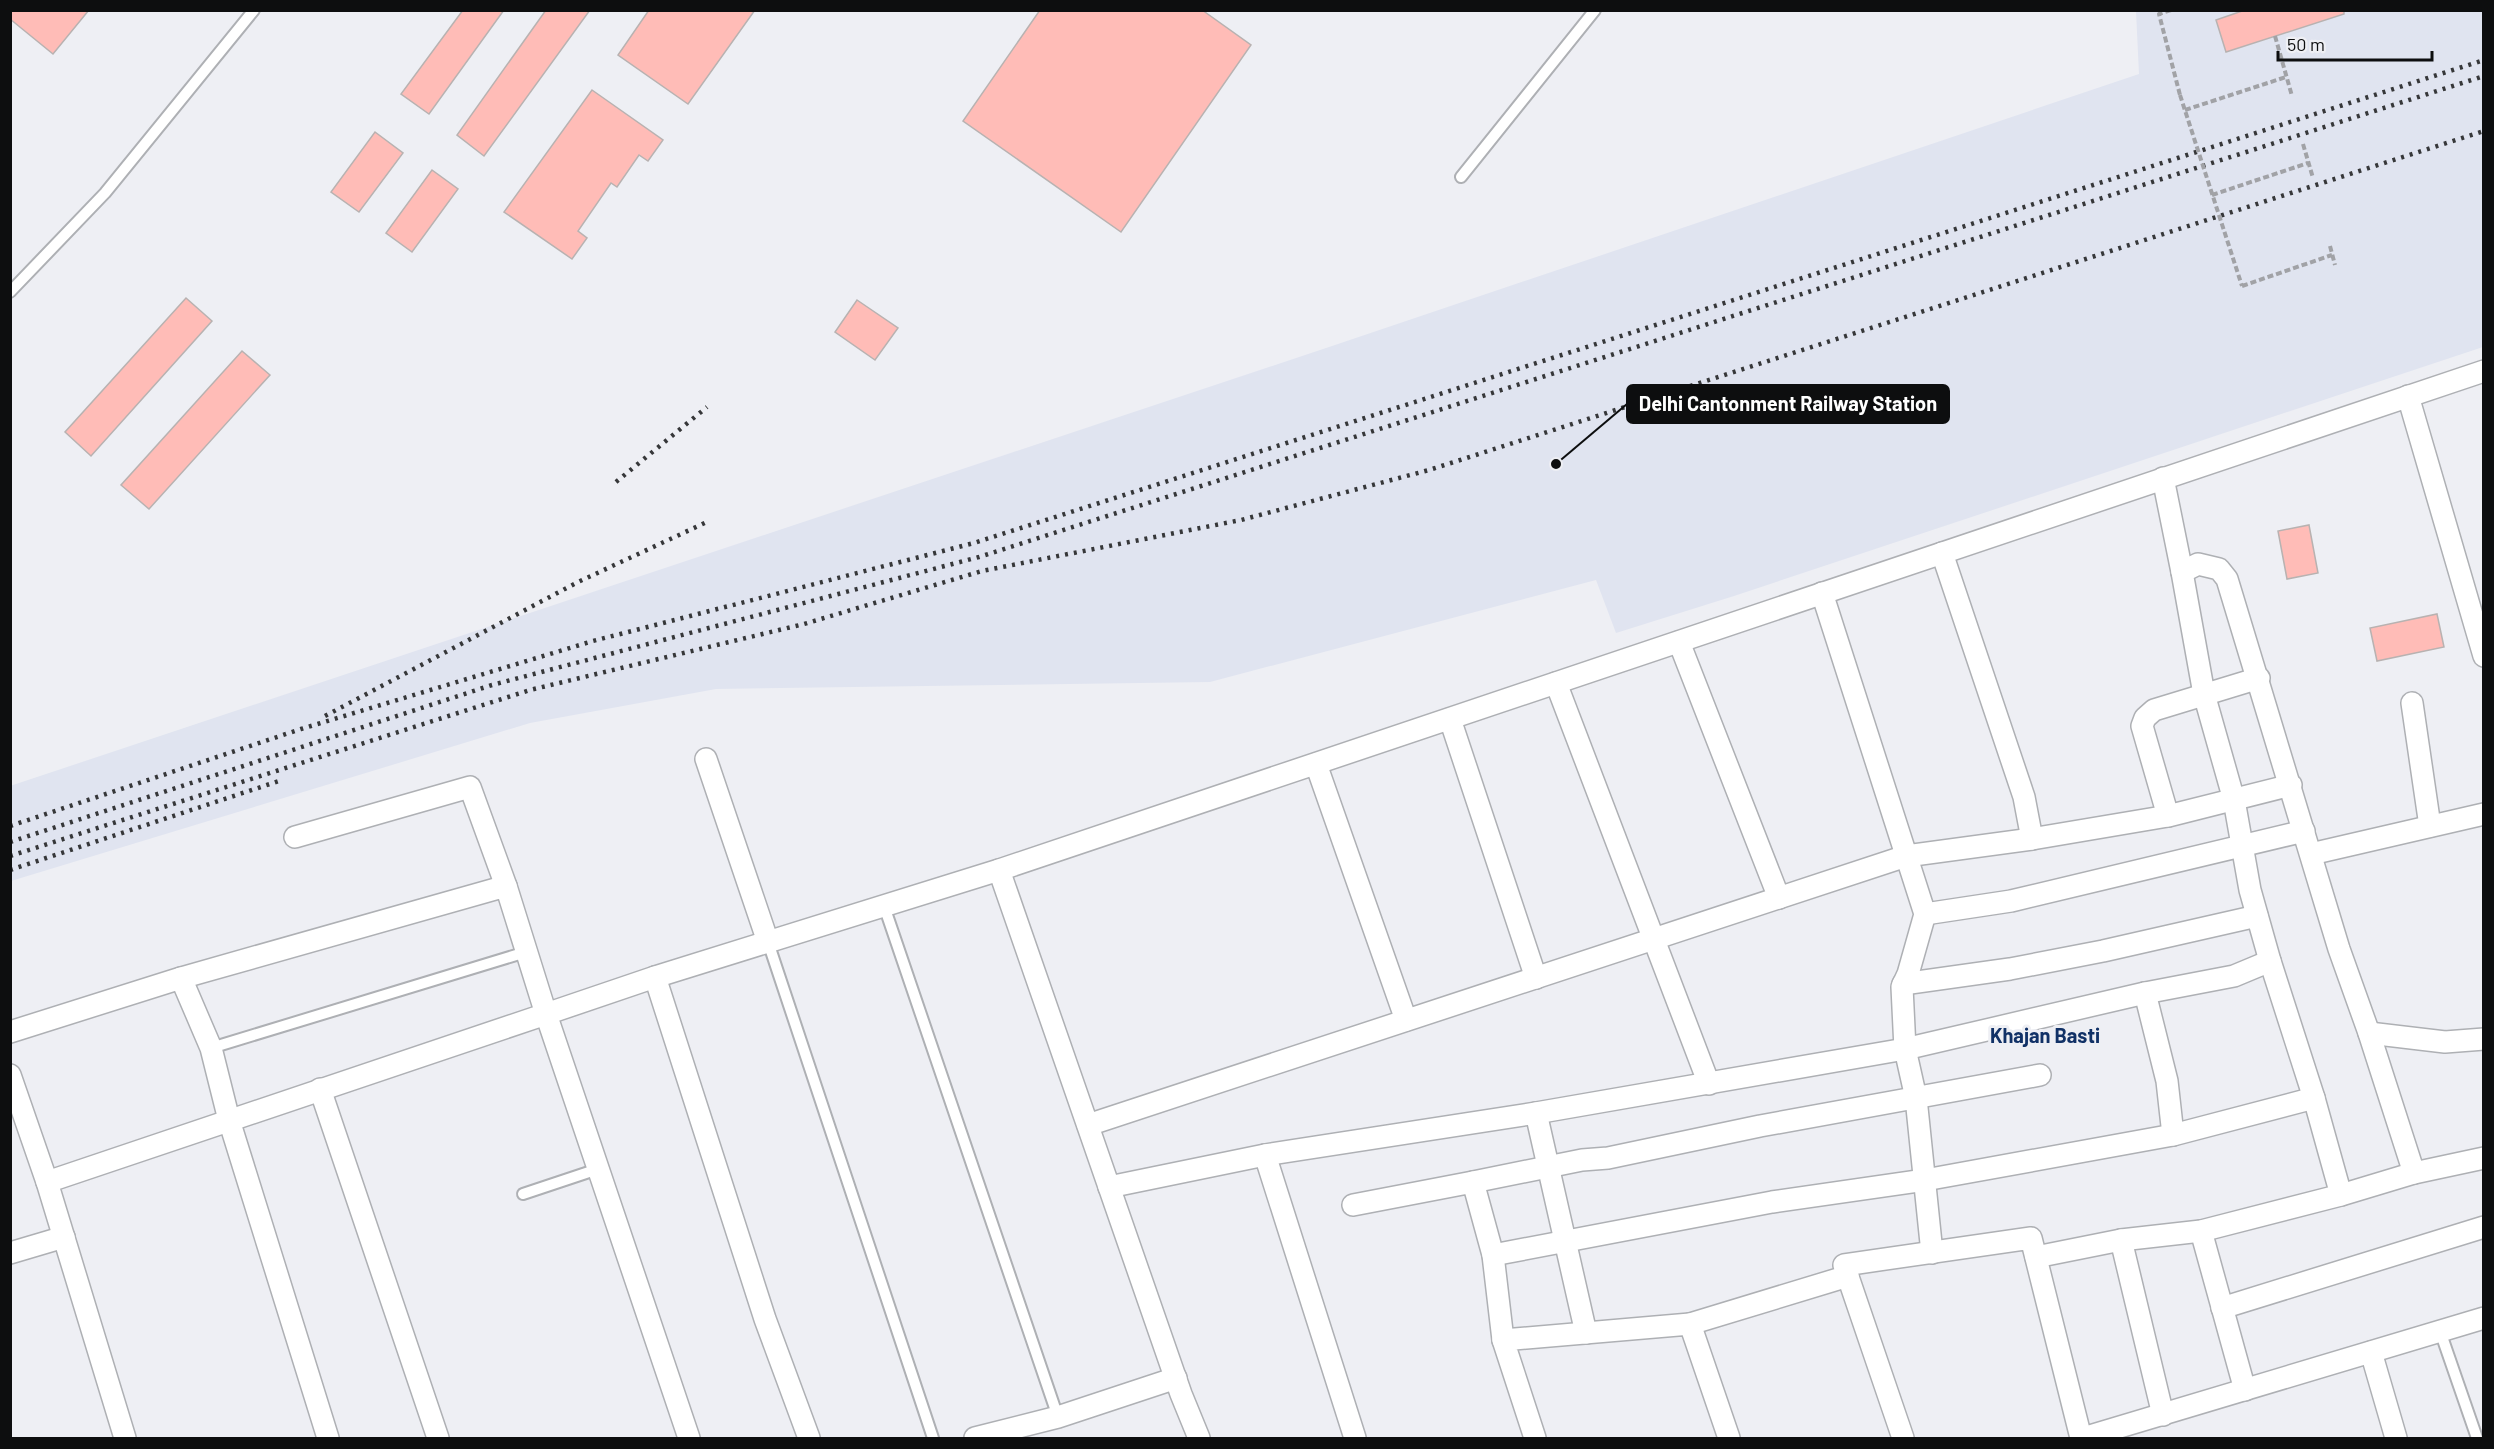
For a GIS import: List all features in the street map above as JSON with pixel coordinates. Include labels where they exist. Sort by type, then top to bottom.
[{"type":"street","points":[[47,1182],[655,977],[999,870],[2484,371]]},
{"type":"street","points":[[2408,396],[2484,656]]},
{"type":"street","points":[[2163,478],[2204,694],[2234,800],[2258,916],[2341,1195]]},
{"type":"street","points":[[1942,553],[2024,797],[2032,839]]},
{"type":"street","points":[[2182,572],[2198,564],[2219,569],[2227,579],[2259,678],[2339,949],[2414,1173]]},
{"type":"street","points":[[1822,593],[1925,914],[1903,984],[1905,1049],[1916,1098],[1932,1252]]},
{"type":"street","points":[[1679,642],[1779,898]]},
{"type":"street","points":[[2168,816],[2142,726],[2145,718],[2154,710],[2259,678]]},
{"type":"street","points":[[1556,683],[1709,1084]]},
{"type":"street","points":[[2412,703],[2430,826]]},
{"type":"street","points":[[1450,719],[1536,978]]},
{"type":"street","points":[[706,759],[768,942]]},
{"type":"street","points":[[1316,764],[1406,1020]]},
{"type":"street","points":[[1088,1125],[1906,856],[2032,839],[2168,816],[2291,785]]},
{"type":"street","points":[[295,837],[470,787],[506,886],[546,1014],[688,1438]]},
{"type":"street","points":[[2311,854],[2430,826],[2483,819]]},
{"type":"street","points":[[1925,914],[2011,901],[2304,831]]},
{"type":"street","points":[[999,870],[1199,1438]]},
{"type":"street","points":[[10,1032],[181,978],[506,886]]},
{"type":"street","points":[[1903,984],[2010,969],[2103,951],[2258,916]]},
{"type":"street","points":[[1109,1186],[1265,1155],[1536,1113],[1905,1049],[2145,993],[2234,976],[2270,961]]},
{"type":"street","points":[[655,977],[765,1319],[809,1438]]},
{"type":"street","points":[[181,978],[211,1048],[229,1120],[328,1438]]},
{"type":"street","points":[[2145,993],[2167,1081],[2173,1135]]},
{"type":"street","points":[[2369,1034],[2445,1042],[2484,1039]]},
{"type":"street","points":[[10,1075],[47,1182],[126,1438]]},
{"type":"street","points":[[1353,1205],[1581,1160],[1608,1158],[1760,1126],[2040,1075]]},
{"type":"street","points":[[320,1089],[438,1438]]},
{"type":"street","points":[[1493,1255],[1772,1202],[1924,1180],[2173,1135],[2314,1098]]},
{"type":"street","points":[[1536,1113],[1550,1166],[1564,1242],[1586,1332]]},
{"type":"street","points":[[1265,1155],[1355,1438]]},
{"type":"street","points":[[2036,1257],[2121,1240],[2201,1231],[2341,1195],[2414,1173],[2484,1158]]},
{"type":"street","points":[[1473,1182],[1493,1255],[1503,1340],[1534,1438]]},
{"type":"street","points":[[2222,1308],[2484,1227]]},
{"type":"street","points":[[2201,1231],[2245,1390]]},
{"type":"street","points":[[10,1253],[64,1237]]},
{"type":"street","points":[[1903,1438],[1844,1265],[2031,1238],[2082,1438],[2484,1318]]},
{"type":"street","points":[[2121,1240],[2163,1415]]},
{"type":"street","points":[[1503,1340],[1690,1324],[1848,1276]]},
{"type":"street","points":[[1690,1324],[1729,1438]]},
{"type":"street","points":[[2371,1352],[2396,1438]]},
{"type":"street","points":[[975,1438],[1058,1417],[1176,1378]]},
{"type":"lane","points":[[10,292],[105,193],[254,10]]},
{"type":"lane","points":[[1461,177],[1595,10]]},
{"type":"lane","points":[[884,906],[1058,1417]]},
{"type":"lane","points":[[768,942],[933,1438]]},
{"type":"lane","points":[[211,1048],[526,952]]},
{"type":"lane","points":[[522,1194],[598,1169]]},
{"type":"lane","points":[[2440,1332],[2477,1438]]},
{"type":"path","points":[[2171,10],[2159,14],[2186,110],[2242,286],[2332,255]]},
{"type":"path","points":[[2275,36],[2292,96]]},
{"type":"path","points":[[2186,110],[2286,77]]},
{"type":"path","points":[[2303,144],[2313,178]]},
{"type":"path","points":[[2212,195],[2308,163]]},
{"type":"path","points":[[2330,246],[2335,265]]},
{"type":"shaded area","points":[[2136,11],[2483,11],[2483,347],[1734,596],[1616,633],[1596,580],[1210,682],[716,689],[530,723],[11,881],[10,786],[1335,345],[2139,74]]},
{"type":"building","points":[[10,10],[89,10],[53,54],[10,19]]},
{"type":"building","points":[[463,10],[504,10],[429,114],[401,94]]},
{"type":"building","points":[[546,10],[590,10],[484,156],[457,135]]},
{"type":"building","points":[[649,10],[755,10],[688,104],[618,55]]},
{"type":"building","points":[[1040,10],[1202,10],[1251,45],[1121,232],[963,121]]},
{"type":"building","points":[[2245,10],[2344,10],[2344,14],[2226,52],[2216,20]]},
{"type":"building","points":[[592,90],[663,140],[648,161],[639,155],[617,187],[611,183],[578,231],[587,238],[572,259],[504,212]]},
{"type":"building","points":[[375,132],[403,153],[359,212],[331,192]]},
{"type":"building","points":[[432,170],[458,189],[412,252],[386,233]]},
{"type":"building","points":[[186,298],[212,321],[91,456],[65,432]]},
{"type":"building","points":[[857,300],[898,328],[875,360],[835,332]]},
{"type":"building","points":[[242,351],[270,375],[149,509],[121,485]]},
{"type":"building","points":[[2309,525],[2318,573],[2287,579],[2278,531]]},
{"type":"building","points":[[2437,614],[2444,647],[2377,661],[2370,628]]},
{"type":"railway","points":[[10,826],[301,729],[593,641],[974,543],[2484,60]]},
{"type":"railway","points":[[10,842],[492,685],[979,557],[2484,76]]},
{"type":"railway","points":[[10,856],[530,690],[804,624],[982,571],[1241,520],[1429,470],[2484,131]]},
{"type":"railway","points":[[616,482],[707,407]]},
{"type":"railway","points":[[325,716],[578,582],[709,521]]},
{"type":"railway","points":[[10,870],[279,781]]},
{"type":"place","name":"Delhi Cantonment Railway Station","points":[[1556,464]]},
{"type":"district","name":"Khajan Basti","points":[[2045,1036]]}]
